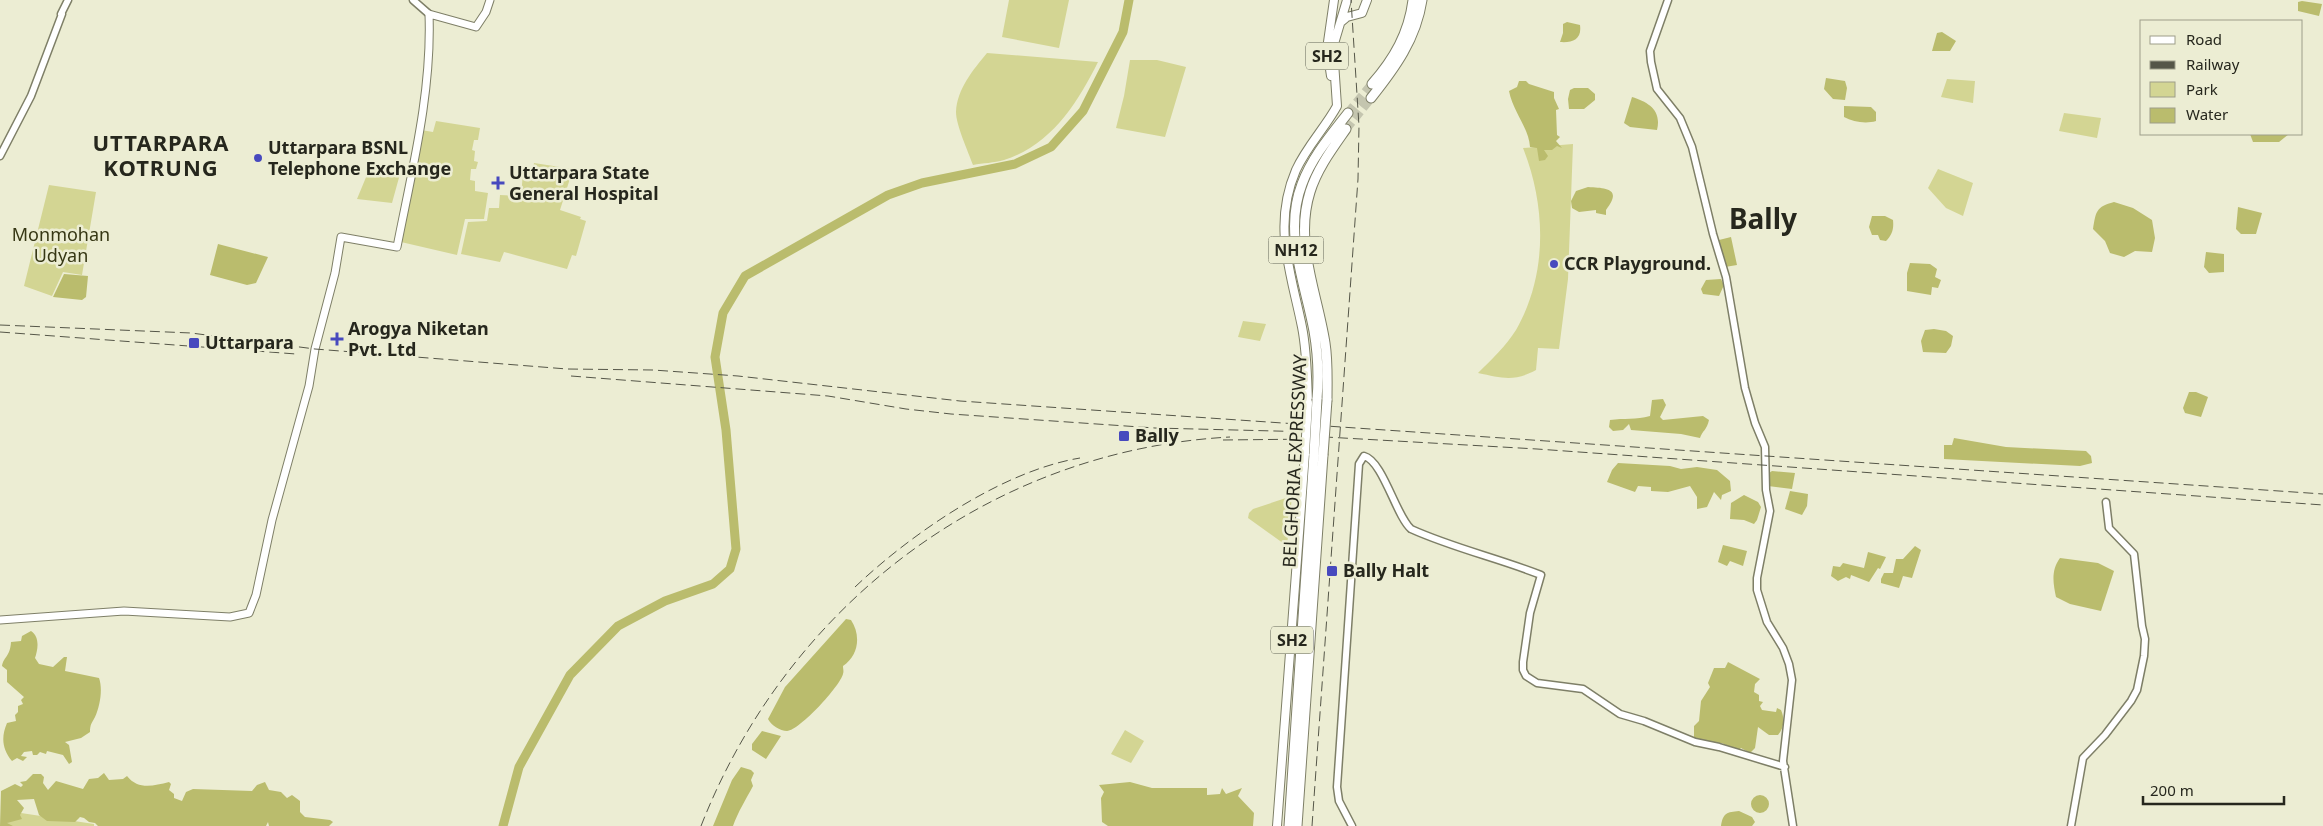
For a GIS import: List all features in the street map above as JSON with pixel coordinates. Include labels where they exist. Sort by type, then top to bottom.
[{"type":"highway","points":[[1372,84],[1412,26],[1414,0]]},
{"type":"highway","points":[[1371,98],[1398,62],[1422,0]]},
{"type":"highway","name":"BELGHORIA EXPRESSWAY","points":[[1297,826],[1324,455],[1322,400],[1317,347],[1297,260],[1294,232],[1296,206],[1302,184],[1325,143],[1348,113]]},
{"type":"highway","name":"BELGHORIA EXPRESSWAY","points":[[1289,826],[1310,453],[1322,400],[1326,352],[1306,260],[1305,219],[1314,180],[1346,129]]},
{"type":"main road","points":[[0,620],[124,611],[230,617],[249,613],[256,595],[272,520],[309,386],[315,349],[335,273],[341,237],[397,246],[423,106],[428,61],[429,14],[476,27],[486,12],[490,0]]},
{"type":"main road","name":"SH2","points":[[1334,0],[1327,49],[1334,81]]},
{"type":"main road","points":[[1341,22],[1347,0]]},
{"type":"main road","name":"SH2","points":[[1278,826],[1310,453],[1307,354],[1287,265],[1285,223],[1287,204],[1296,170],[1317,134],[1333,113],[1333,47],[1336,31],[1341,22],[1347,17],[1362,13],[1367,0]]},
{"type":"street","points":[[0,156],[31,96],[68,0]]},
{"type":"street","points":[[413,0],[429,14]]},
{"type":"street","points":[[1668,0],[1650,51],[1651,62],[1657,89],[1680,118],[1692,147],[1711,227],[1726,277],[1745,388],[1755,423],[1765,447],[1766,490],[1770,511],[1761,554],[1757,590],[1767,622],[1783,648],[1792,680],[1783,761],[1793,826]]},
{"type":"street","points":[[1352,826],[1339,801],[1337,788],[1358,464],[1364,456],[1372,460],[1396,502],[1406,525],[1411,529],[1454,547],[1541,575],[1530,613],[1523,662],[1523,670],[1526,676],[1537,683],[1583,688],[1620,714],[1644,721],[1695,742],[1719,747],[1785,767]]},
{"type":"street","points":[[2071,826],[2083,758],[2105,735],[2137,690],[2144,656],[2145,639],[2134,554],[2109,528],[2106,502]]},
{"type":"green space","points":[[1009,0],[1069,0],[1059,48],[1002,37]]},
{"type":"green space","points":[[987,53],[1098,62],[1071,108],[1061,121],[1036,144],[1004,160],[973,165],[958,124],[957,104],[959,95],[967,80]]},
{"type":"green space","points":[[1130,60],[1157,60],[1186,67],[1165,137],[1116,128]]},
{"type":"green space","points":[[1947,79],[1975,81],[1973,103],[1941,97]]},
{"type":"green space","points":[[2064,113],[2101,118],[2097,138],[2059,131]]},
{"type":"green space","points":[[436,121],[480,128],[478,140],[474,140],[472,150],[475,151],[474,161],[478,162],[476,169],[471,169],[470,180],[475,181],[475,191],[488,193],[484,219],[465,219],[457,255],[401,242],[421,130],[433,132]]},
{"type":"green space","name":"CCR Playground.","points":[[1573,144],[1568,279],[1559,349],[1538,348],[1536,370],[1528,374],[1508,378],[1478,373],[1503,347],[1516,330],[1534,286],[1540,240],[1539,216],[1531,170],[1523,148]]},
{"type":"green space","points":[[534,163],[573,169],[560,210],[581,217],[580,219],[586,221],[576,256],[572,255],[567,269],[504,252],[500,262],[461,254],[468,222],[487,221],[489,208],[499,208],[500,195],[521,196],[523,173],[532,173]]},
{"type":"green space","points":[[1938,169],[1973,183],[1963,216],[1946,208],[1928,188]]},
{"type":"green space","points":[[369,170],[400,174],[392,203],[357,199]]},
{"type":"green space","name":"Monmohan Udyan","points":[[49,185],[96,192],[82,275],[63,272],[52,296],[24,286]]},
{"type":"green space","points":[[1243,321],[1266,324],[1260,341],[1238,337]]},
{"type":"green space","points":[[1292,496],[1287,546],[1248,518],[1249,513],[1253,509]]},
{"type":"green space","points":[[1125,730],[1144,741],[1131,763],[1111,754]]},
{"type":"green space","points":[[21,813],[94,824],[94,826],[2,826]]},
{"type":"water","points":[[2298,2],[2322,4],[2319,16],[2298,11]]},
{"type":"water","points":[[1567,22],[1580,25],[1580,34],[1573,41],[1560,42],[1563,24]]},
{"type":"water","points":[[1942,32],[1956,41],[1950,51],[1932,51],[1937,33]]},
{"type":"water","points":[[1826,78],[1845,81],[1847,88],[1845,100],[1833,99],[1824,89]]},
{"type":"water","points":[[1519,81],[1526,81],[1529,84],[1554,92],[1554,98],[1559,109],[1556,110],[1557,135],[1560,137],[1556,141],[1562,148],[1557,146],[1552,150],[1544,150],[1548,156],[1545,160],[1539,161],[1537,148],[1530,147],[1527,133],[1511,99],[1509,91],[1517,87]]},
{"type":"water","points":[[1574,88],[1588,88],[1595,94],[1595,100],[1584,109],[1569,109],[1568,99],[1570,90]]},
{"type":"water","points":[[1632,97],[1648,104],[1656,112],[1657,130],[1630,127],[1624,123]]},
{"type":"water","points":[[1844,106],[1871,107],[1876,112],[1876,121],[1864,122],[1848,119],[1844,117]]},
{"type":"water","points":[[2250,135],[2288,135],[2279,142],[2253,142]]},
{"type":"water","points":[[1588,187],[1607,189],[1613,194],[1611,203],[1606,210],[1606,215],[1596,213],[1596,210],[1579,212],[1572,208],[1571,201],[1576,191]]},
{"type":"water","points":[[2114,202],[2133,208],[2152,220],[2155,238],[2152,252],[2135,251],[2124,257],[2110,253],[2105,241],[2093,229],[2095,218],[2100,208]]},
{"type":"water","points":[[2238,207],[2262,213],[2256,234],[2241,234],[2236,229]]},
{"type":"water","points":[[1872,216],[1885,216],[1893,220],[1892,232],[1886,241],[1880,240],[1878,235],[1872,235],[1869,227]]},
{"type":"water","points":[[1731,237],[1737,265],[1725,267],[1718,243],[1719,240]]},
{"type":"water","points":[[218,244],[268,257],[256,283],[247,285],[210,275]]},
{"type":"water","points":[[2206,252],[2224,254],[2224,272],[2209,273],[2204,267]]},
{"type":"water","points":[[1910,263],[1930,264],[1937,269],[1935,277],[1941,280],[1938,288],[1932,287],[1931,295],[1907,291],[1907,273]]},
{"type":"water","points":[[64,274],[88,276],[86,297],[82,300],[53,297]]},
{"type":"water","points":[[1721,279],[1724,285],[1719,296],[1703,294],[1701,289],[1706,280]]},
{"type":"water","points":[[1925,330],[1946,331],[1953,336],[1951,346],[1946,353],[1923,352],[1921,341]]},
{"type":"water","points":[[2189,392],[2196,392],[2208,397],[2201,417],[2185,413],[2183,408]]},
{"type":"water","points":[[1663,399],[1666,405],[1660,417],[1663,420],[1703,416],[1709,420],[1700,438],[1681,434],[1631,430],[1629,424],[1623,430],[1613,431],[1609,427],[1610,420],[1650,416],[1652,400]]},
{"type":"water","points":[[1954,438],[2006,447],[2086,451],[2091,456],[2092,463],[2080,466],[1944,459],[1944,445],[1952,445]]},
{"type":"water","points":[[1618,463],[1670,466],[1681,469],[1697,467],[1717,470],[1730,481],[1731,491],[1722,495],[1721,500],[1714,492],[1707,507],[1697,509],[1697,497],[1690,486],[1668,492],[1651,491],[1651,487],[1638,486],[1635,492],[1607,482],[1612,470]]},
{"type":"water","points":[[1772,471],[1795,473],[1792,489],[1768,486],[1769,473]]},
{"type":"water","points":[[1790,491],[1808,494],[1807,506],[1802,515],[1785,509]]},
{"type":"water","points":[[1744,495],[1758,502],[1761,507],[1754,524],[1744,520],[1730,519],[1731,503]]},
{"type":"water","points":[[1723,545],[1747,551],[1743,566],[1730,561],[1727,566],[1718,562]]},
{"type":"water","points":[[1915,546],[1921,550],[1912,578],[1903,576],[1899,588],[1881,583],[1884,573],[1893,573],[1896,559],[1903,559]]},
{"type":"water","points":[[1868,552],[1886,557],[1880,569],[1878,568],[1869,582],[1851,575],[1850,579],[1846,577],[1838,581],[1831,576],[1833,566],[1840,567],[1843,563],[1864,568]]},
{"type":"water","points":[[2060,558],[2098,563],[2114,571],[2101,611],[2070,604],[2056,597],[2054,572]]},
{"type":"water","points":[[846,619],[851,620],[854,626],[857,644],[852,656],[843,666],[843,673],[835,688],[810,716],[793,729],[787,731],[776,727],[768,719],[785,687]]},
{"type":"water","points":[[31,631],[37,640],[35,658],[39,664],[53,667],[64,657],[67,657],[65,671],[99,678],[101,687],[100,703],[90,732],[81,738],[65,742],[69,745],[72,762],[69,764],[63,755],[47,751],[46,754],[40,752],[37,755],[33,755],[32,751],[24,752],[21,756],[27,757],[23,761],[17,758],[12,761],[4,747],[3,738],[7,723],[16,721],[15,715],[18,712],[18,706],[23,704],[21,700],[24,697],[7,682],[7,670],[2,666],[11,642],[21,641],[22,636]]},
{"type":"water","points":[[1728,662],[1760,679],[1755,684],[1754,692],[1759,695],[1759,701],[1763,702],[1760,706],[1762,710],[1776,712],[1777,708],[1782,713],[1783,726],[1778,735],[1769,735],[1758,727],[1755,748],[1750,753],[1741,748],[1738,751],[1722,743],[1716,744],[1694,738],[1694,726],[1699,721],[1701,701],[1710,687],[1708,683],[1714,668],[1725,668]]},
{"type":"water","points":[[762,731],[781,736],[766,759],[752,750],[752,744]]},
{"type":"water","points":[[741,767],[754,773],[751,780],[753,786],[733,826],[713,826],[732,780]]},
{"type":"water","points":[[104,773],[109,780],[123,779],[127,776],[136,783],[146,786],[169,782],[171,784],[169,790],[174,794],[174,798],[182,801],[186,792],[193,789],[252,791],[257,785],[265,782],[269,790],[281,792],[287,798],[292,795],[300,801],[300,812],[305,817],[333,822],[329,826],[269,826],[268,822],[266,826],[98,826],[80,817],[75,822],[47,821],[39,815],[34,799],[17,800],[24,808],[20,815],[22,819],[7,823],[13,826],[0,826],[1,791],[15,784],[21,787],[23,785],[20,782],[26,781],[33,774],[41,774],[44,777],[43,783],[48,790],[56,781],[83,789],[89,779],[98,778]]},
{"type":"water","points":[[1130,782],[1152,788],[1207,788],[1207,795],[1220,794],[1222,788],[1226,794],[1242,788],[1238,796],[1254,813],[1253,826],[1108,826],[1102,822],[1101,798],[1104,792],[1099,785]]},
{"type":"water","points":[[1760,795],[1766,798],[1769,804],[1766,810],[1760,813],[1754,810],[1751,804],[1754,798]]},
{"type":"water","points":[[1739,811],[1752,817],[1755,822],[1752,826],[1721,826],[1726,814]]},
{"type":"waterway","points":[[503,826],[519,767],[570,675],[618,626],[665,601],[713,584],[730,569],[736,549],[726,430],[715,357],[723,313],[745,276],[888,195],[922,183],[1015,164],[1051,147],[1083,111],[1123,32],[1129,0]]},
{"type":"tunnel","points":[[1348,113],[1372,84]]},
{"type":"tunnel","points":[[1346,129],[1371,98]]},
{"type":"railway","points":[[1312,826],[1358,179],[1359,126],[1351,0]]},
{"type":"railway","points":[[0,325],[191,333],[315,349],[567,369],[653,370],[738,376],[960,401],[2323,494]]},
{"type":"railway","points":[[0,332],[296,354]]},
{"type":"railway","points":[[571,376],[828,396],[906,409],[951,414],[1155,428],[1315,432]]},
{"type":"railway","points":[[1308,436],[1537,449],[2323,505]]},
{"type":"railway","points":[[701,826],[739,746],[787,673],[844,609],[908,553],[981,507],[1059,472],[1142,448],[1230,437]]},
{"type":"railway","points":[[1223,440],[1315,439]]},
{"type":"railway","points":[[855,587],[903,546],[960,507],[1020,476],[1050,465],[1080,458]]},
{"type":"place","name":"Uttarpara BSNL Telephone Exchange","points":[[258,158]]},
{"type":"place","name":"Uttarpara State General Hospital","points":[[498,183]]},
{"type":"place","name":"CCR Playground.","points":[[1554,264]]},
{"type":"place","name":"Arogya Niketan Pvt. Ltd","points":[[337,339]]},
{"type":"place","name":"Uttarpara","points":[[194,343]]},
{"type":"place","name":"Bally","points":[[1124,436]]},
{"type":"place","name":"Bally Halt","points":[[1332,571]]},
{"type":"district","name":"UTTARPARA KOTRUNG","points":[[161,156]]},
{"type":"district","name":"Bally","points":[[1763,219]]}]
